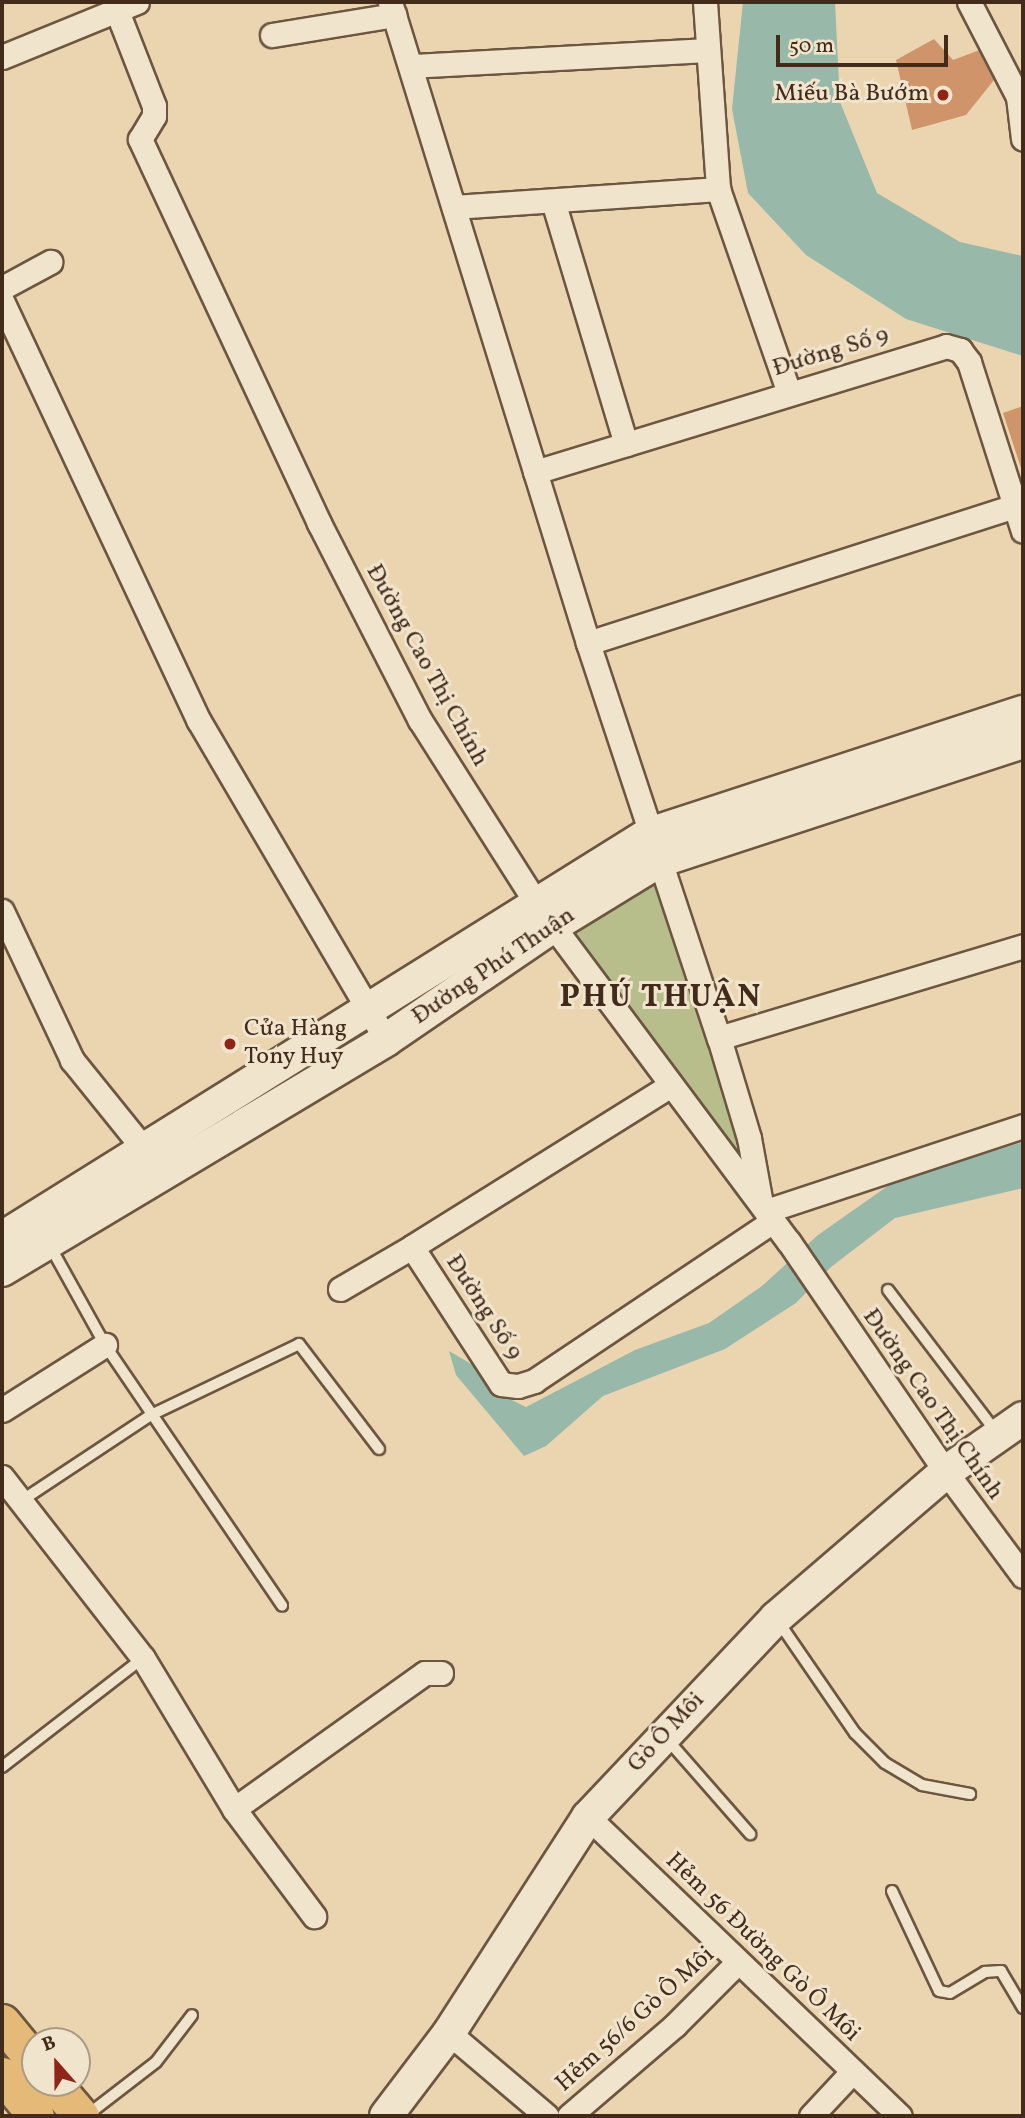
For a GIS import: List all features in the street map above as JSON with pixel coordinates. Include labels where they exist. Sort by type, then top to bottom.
[{"type":"main road","points":[[2,2022],[21,2045]]},
{"type":"main road","points":[[2,2075],[36,2116]]},
{"type":"main road","points":[[65,2097],[81,2116]]},
{"type":"street","points":[[705,2],[706,50],[718,190],[789,393]]},
{"type":"street","points":[[969,2],[1021,99],[1023,139]]},
{"type":"street","points":[[2,57],[127,6]]},
{"type":"street","name":"Đường Cao Thị Chính","points":[[127,6],[155,106],[154,116],[140,139],[319,523],[421,720],[544,914],[789,1242],[824,1297],[946,1472],[1023,1576]]},
{"type":"street","points":[[272,36],[392,8],[588,643],[719,1038],[750,1138],[767,1212]]},
{"type":"street","points":[[411,66],[706,50]]},
{"type":"street","points":[[454,207],[718,190]]},
{"type":"street","points":[[552,201],[626,444]]},
{"type":"street","points":[[2,288],[50,262]]},
{"type":"street","points":[[2,301],[199,721],[366,1013],[386,1040]]},
{"type":"street","name":"Đường Số 9","points":[[535,472],[935,348],[960,350],[969,362],[1023,531]]},
{"type":"street","points":[[588,643],[1016,506]]},
{"type":"street","name":"Đường Phú Thuận","points":[[2,1270],[48,1242],[154,1161],[366,1013],[544,914],[654,848],[1023,712]]},
{"type":"street","name":"Đường Phú Thuận","points":[[654,848],[1023,742]]},
{"type":"street","points":[[2,911],[72,1060],[154,1161]]},
{"type":"street","name":"Đường Phú Thuận","points":[[2,1238],[386,1040],[544,914]]},
{"type":"street","points":[[719,1038],[1023,946]]},
{"type":"street","name":"Đường Số 9","points":[[671,1085],[412,1247],[501,1384],[518,1386],[534,1381],[767,1212],[1023,1126]]},
{"type":"street","points":[[340,1289],[412,1247]]},
{"type":"street","points":[[2,1410],[104,1345]]},
{"type":"street","name":"Gò Ô Môi","points":[[386,2116],[449,2033],[588,1817],[776,1618],[946,1472],[1011,1427]]},
{"type":"street","points":[[2,1477],[143,1658],[234,1809],[314,1916]]},
{"type":"street","points":[[234,1809],[425,1673],[440,1673]]},
{"type":"street","name":"Hẻm 56 Đường Gò Ô Môi","points":[[588,1817],[900,2116]]},
{"type":"street","name":"Hẻm 56/6 Gò Ô Môi","points":[[569,2116],[675,2025],[738,1962]]},
{"type":"street","points":[[449,2033],[547,2116]]},
{"type":"street","points":[[811,2116],[852,2072]]},
{"type":"lane","points":[[48,1242],[104,1345],[282,1605]]},
{"type":"lane","points":[[888,1290],[1011,1427]]},
{"type":"lane","points":[[20,1502],[151,1415],[292,1346],[305,1348],[379,1449]]},
{"type":"lane","points":[[776,1618],[855,1733],[885,1763],[922,1785],[970,1794]]},
{"type":"lane","points":[[2,1768],[143,1658]]},
{"type":"lane","points":[[664,1735],[750,1834]]},
{"type":"lane","points":[[892,1891],[939,1991],[950,1993],[985,1972],[1001,1970],[1023,2008]]},
{"type":"lane","points":[[86,2116],[156,2062],[192,2015]]},
{"type":"green space","points":[[647,878],[659,889],[733,1114],[741,1146],[736,1151],[725,1144],[572,936],[569,926]]},
{"type":"shaded area","points":[[743,2],[835,2],[840,102],[877,193],[960,242],[1023,256],[1023,356],[906,319],[806,255],[748,193],[732,109]]},
{"type":"shaded area","points":[[1023,1142],[1023,1188],[895,1218],[831,1267],[796,1303],[725,1349],[603,1396],[546,1446],[524,1456],[456,1375],[449,1351],[473,1365],[499,1394],[526,1407],[635,1350],[709,1323],[762,1286],[818,1235],[892,1183]]},
{"type":"building","name":"Miếu Bà Bướm","points":[[934,39],[953,60],[985,48],[998,75],[966,115],[912,130],[896,60]]},
{"type":"building","points":[[1023,406],[1023,474],[1003,413]]},
{"type":"place","name":"Miếu Bà Bướm","points":[[943,95]]},
{"type":"place","name":"Cửa Hàng Tony Huy","points":[[230,1044]]},
{"type":"district","name":"PHÚ THUẬN","points":[[661,998]]}]
